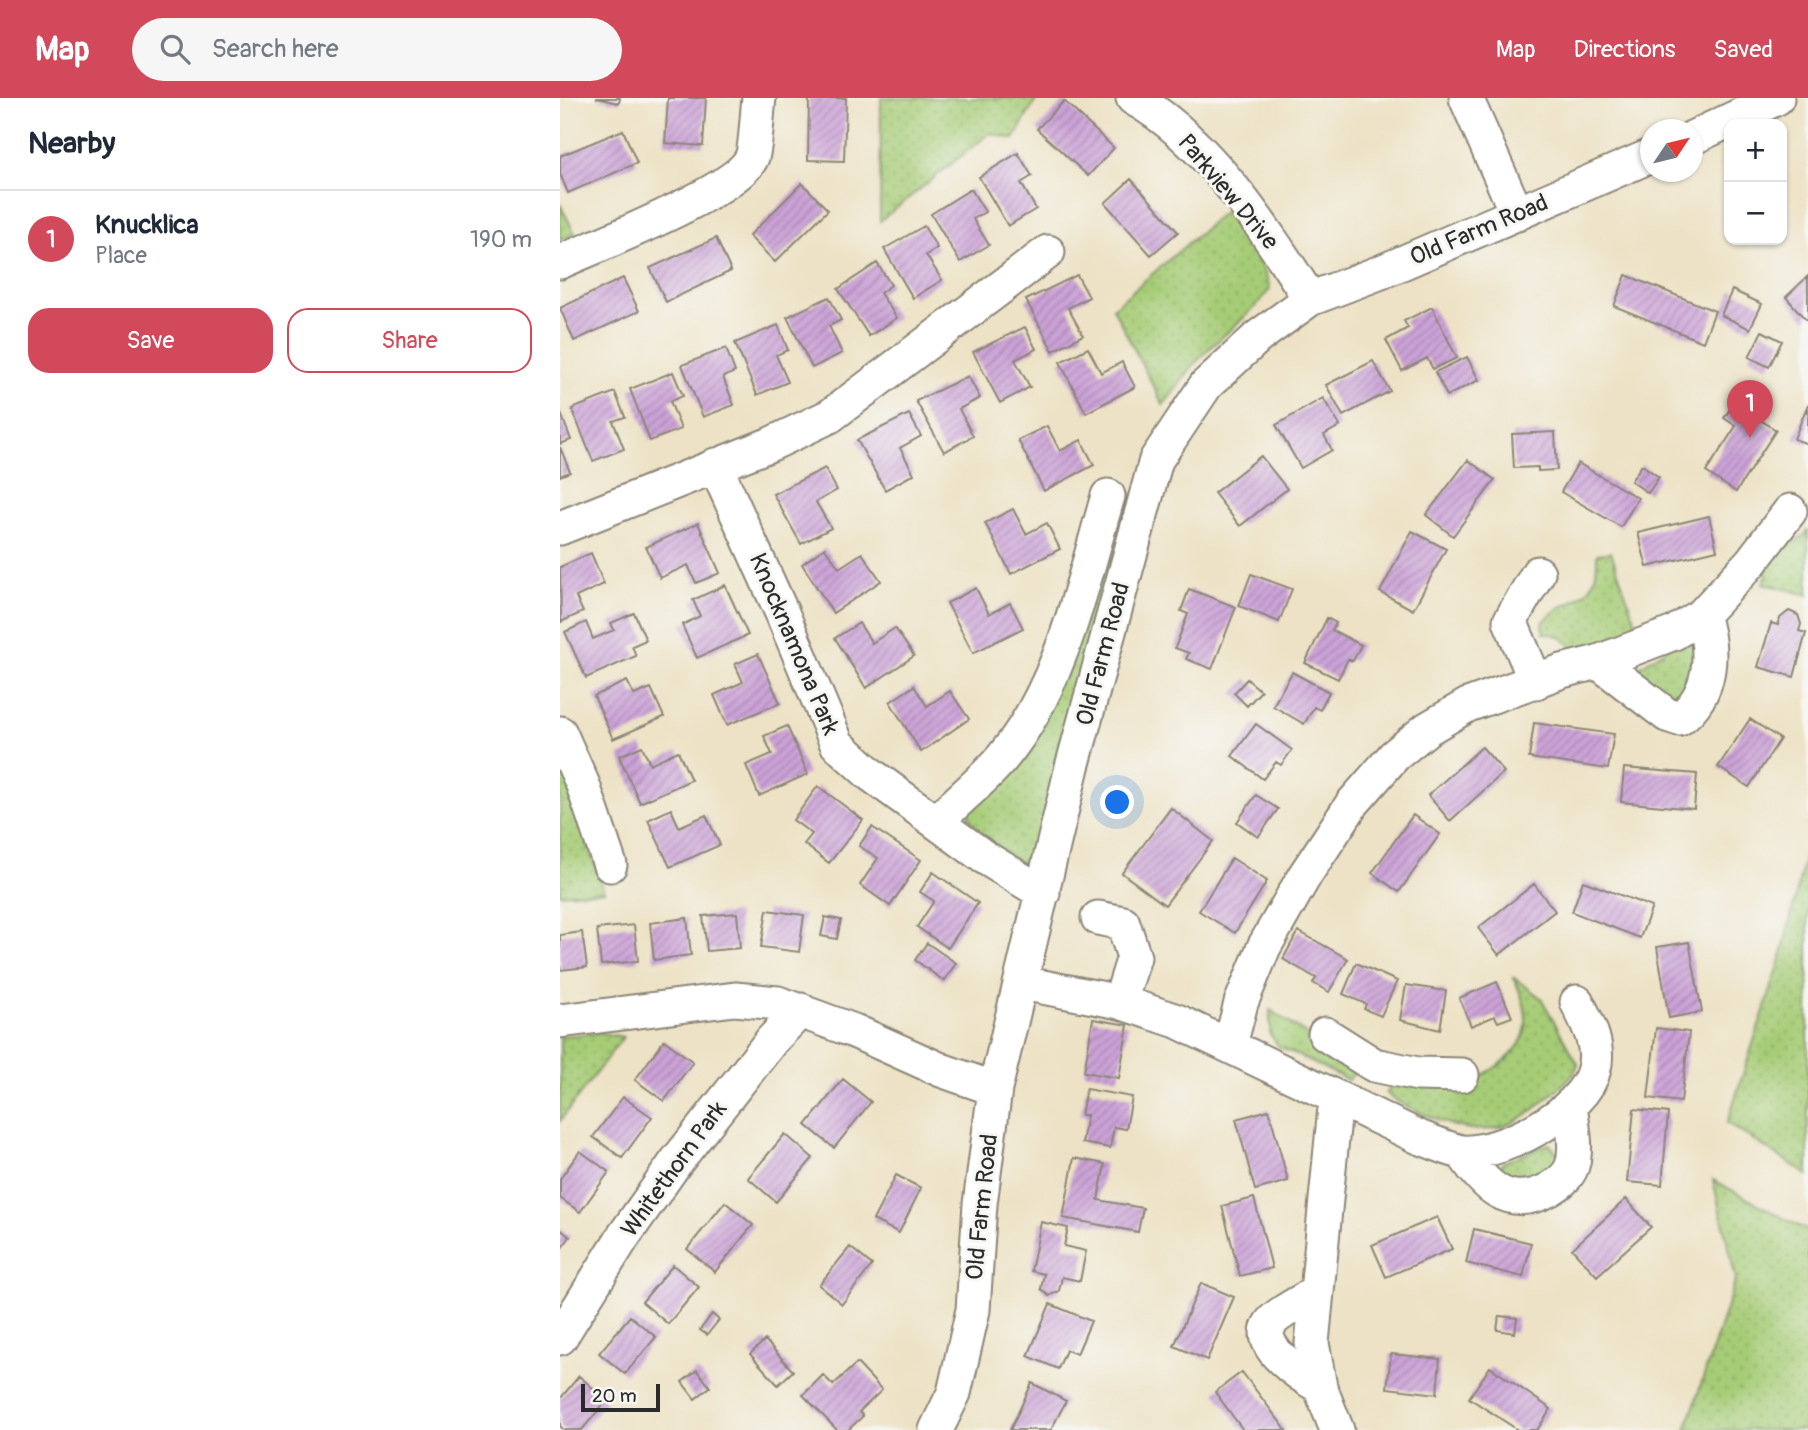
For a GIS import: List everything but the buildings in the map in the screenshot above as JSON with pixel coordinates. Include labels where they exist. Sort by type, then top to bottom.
[{"type":"street","points":[[560,262],[708,195],[742,172],[752,156],[759,98]]},
{"type":"street","name":"Parkview Drive","points":[[1133,98],[1158,112],[1206,159],[1255,216],[1310,299]]},
{"type":"street","points":[[1466,98],[1517,214]]},
{"type":"street","points":[[1703,133],[1777,98]]},
{"type":"street","name":"Old Farm Road","points":[[936,1430],[954,1393],[973,1310],[980,1204],[995,1088],[1072,766],[1156,460],[1206,385],[1258,337],[1310,299],[1381,272],[1640,160]]},
{"type":"street","points":[[560,528],[771,444],[830,416],[1048,252]]},
{"type":"street","name":"Knocknamona Park","points":[[715,465],[837,744],[870,774],[984,857],[1043,893]]},
{"type":"street","points":[[937,822],[1002,758],[1042,699],[1075,606],[1108,496]]},
{"type":"street","points":[[1230,1045],[1241,1003],[1264,947],[1305,875],[1352,804],[1394,756],[1427,729],[1468,705],[1562,671],[1598,662],[1674,633],[1702,615],[1751,562],[1790,511]]},
{"type":"street","points":[[1536,682],[1510,621],[1538,573]]},
{"type":"street","points":[[1598,662],[1667,715],[1679,719],[1690,711],[1708,676],[1710,638],[1702,615]]},
{"type":"street","points":[[560,733],[583,785],[610,865]]},
{"type":"street","points":[[1098,918],[1123,923],[1134,957],[1120,1002]]},
{"type":"street","points":[[1021,983],[1120,1002],[1177,1021],[1421,1138],[1462,1152],[1494,1149],[1516,1139],[1570,1105],[1584,1090],[1594,1069],[1594,1035],[1577,1002]]},
{"type":"street","points":[[560,1021],[735,999],[778,1003],[854,1031],[941,1070],[995,1088]]},
{"type":"street","name":"Whitethorn Park","points":[[560,1338],[623,1237],[676,1162],[772,1040],[801,1010]]},
{"type":"street","points":[[1325,1034],[1374,1065],[1418,1074],[1462,1075]]},
{"type":"street","points":[[1337,1430],[1320,1387],[1311,1343],[1315,1293],[1347,1102],[1374,1065]]},
{"type":"street","points":[[1462,1152],[1477,1175],[1491,1187],[1510,1197],[1527,1198],[1544,1192],[1563,1182],[1572,1166],[1574,1146],[1570,1105]]},
{"type":"street","points":[[1315,1293],[1270,1322],[1265,1335],[1269,1346],[1300,1375],[1320,1387]]},
{"type":"green space","points":[[881,98],[1037,98],[1014,139],[990,133],[880,221]]},
{"type":"green space","points":[[560,204],[575,234],[560,240]]},
{"type":"green space","points":[[1224,212],[1257,258],[1270,289],[1254,308],[1195,363],[1163,405],[1113,308]]},
{"type":"green space","points":[[1128,491],[1133,494],[1040,845],[1021,863],[982,835],[968,811],[1089,608]]},
{"type":"green space","points":[[1808,529],[1808,595],[1763,583],[1767,575],[1762,569],[1786,547],[1805,535]]},
{"type":"green space","points":[[1611,552],[1638,629],[1576,651],[1562,638],[1544,633],[1543,623],[1552,614],[1587,592],[1596,571],[1597,554]]},
{"type":"green space","points":[[1693,639],[1693,683],[1677,706],[1633,671],[1673,645]]},
{"type":"green space","points":[[560,749],[584,835],[604,891],[560,894]]},
{"type":"green space","points":[[1808,843],[1808,1175],[1727,1123],[1781,959]]},
{"type":"green space","points":[[1513,977],[1541,998],[1578,1064],[1574,1074],[1557,1090],[1526,1115],[1511,1123],[1477,1130],[1433,1118],[1386,1093],[1393,1085],[1469,1082],[1516,1050],[1522,1039],[1526,1017],[1520,991]]},
{"type":"green space","points":[[1270,1010],[1358,1069],[1348,1080],[1278,1046],[1270,1034]]},
{"type":"green space","points":[[602,1033],[623,1037],[560,1121],[560,1036]]},
{"type":"green space","points":[[1549,1144],[1559,1155],[1553,1179],[1509,1186],[1496,1171],[1504,1162]]},
{"type":"green space","points":[[1713,1180],[1808,1231],[1808,1430],[1686,1430],[1736,1279]]},
{"type":"place","name":"Knucklica","points":[[1750,438]]}]
